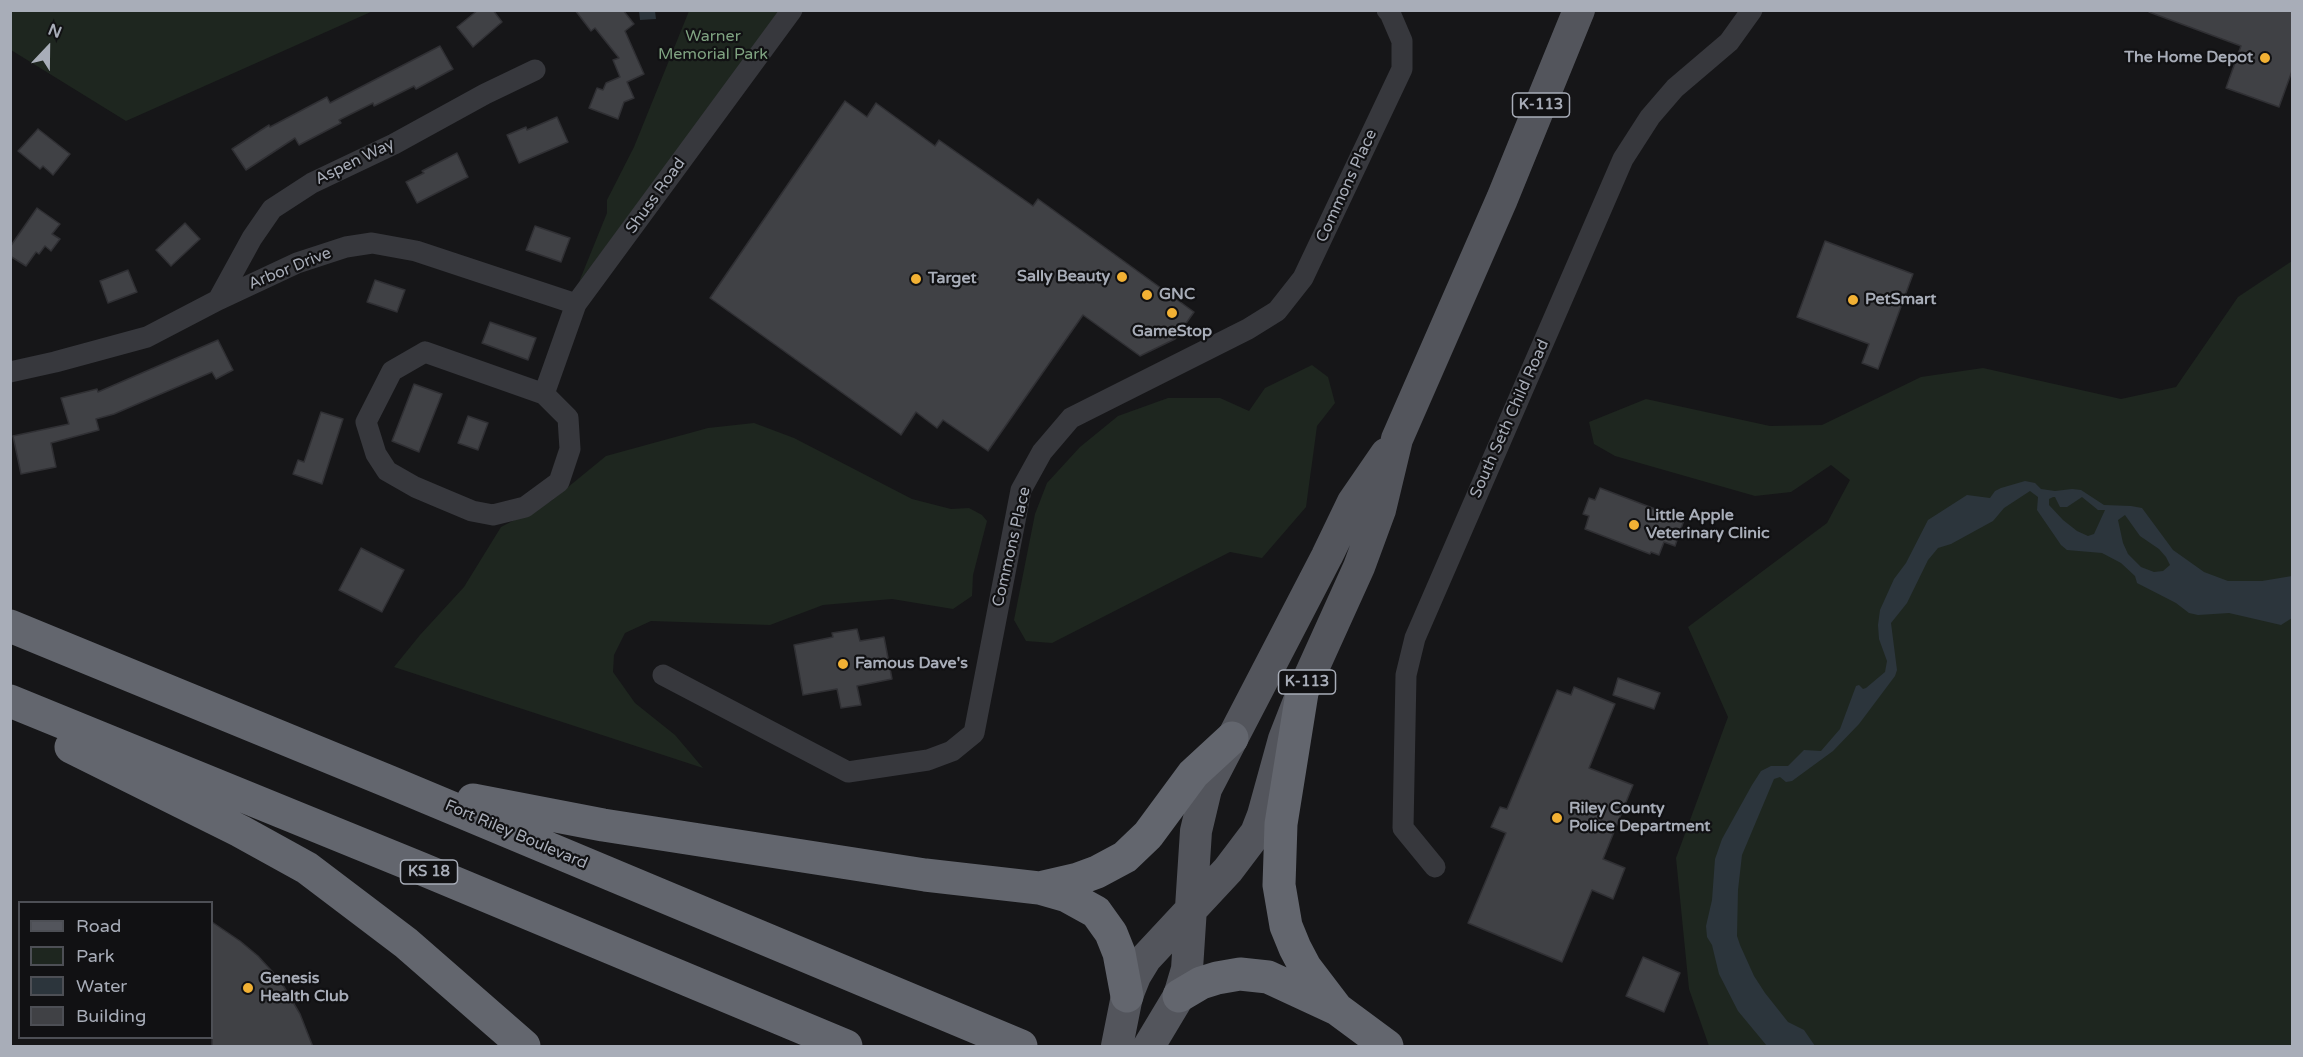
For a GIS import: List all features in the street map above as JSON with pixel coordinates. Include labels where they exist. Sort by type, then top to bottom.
[{"type":"highway","name":"Fort Riley Boulevard","points":[[10,626],[390,782],[1021,1047]]},
{"type":"highway","points":[[1302,693],[1278,846],[1279,885],[1286,926],[1295,948],[1305,967],[1337,1010]]},
{"type":"highway","name":"KS 18","points":[[10,701],[422,869],[846,1047]]},
{"type":"highway","points":[[10,711],[48,735],[240,831],[308,868],[406,943],[524,1047]]},
{"type":"highway","points":[[1039,888],[1078,879],[1125,857],[1153,829],[1193,774],[1232,738]]},
{"type":"highway","points":[[390,782],[520,811],[603,825],[925,876],[1039,888],[1067,896],[1096,912],[1112,933],[1127,996]]},
{"type":"highway","points":[[1179,996],[1201,983],[1217,978],[1240,974],[1268,977],[1289,985],[1337,1010],[1387,1047]]},
{"type":"main road","name":"K-113","points":[[1117,1047],[1127,996],[1146,958],[1228,870],[1256,833],[1284,739],[1380,510],[1397,439],[1502,199],[1579,10]]},
{"type":"main road","name":"K-113","points":[[1149,1047],[1179,996],[1187,969],[1196,831],[1206,789],[1328,556],[1353,502],[1397,439]]},
{"type":"street","name":"Shuss Road","points":[[544,394],[576,304],[792,10]]},
{"type":"street","name":"Commons Place","points":[[663,675],[848,772],[928,760],[952,751],[974,733],[1021,490],[1042,452],[1071,418],[1277,311],[1303,278],[1402,69],[1402,41],[1387,10]]},
{"type":"street","name":"South Seth Child Road","points":[[1436,867],[1403,828],[1406,675],[1415,638],[1623,159],[1650,117],[1675,88],[1729,42],[1752,10]]},
{"type":"street","name":"Aspen Way","points":[[218,300],[252,238],[272,209],[312,183],[394,144],[485,94],[535,70]]},
{"type":"street","name":"Arbor Drive","points":[[10,372],[147,338],[218,300],[297,263],[346,247],[372,243],[416,251],[576,304]]},
{"type":"street","points":[[425,352],[544,394],[568,418],[570,449],[559,482],[525,507],[493,515],[472,511],[415,487],[387,471],[376,454],[366,422],[392,371],[425,352]]},
{"type":"green space","points":[[10,11],[373,11],[126,121],[11,50]]},
{"type":"green space","name":"Warner Memorial Park","points":[[689,11],[783,11],[579,282],[607,213],[607,200],[634,147]]},
{"type":"green space","points":[[2292,261],[2292,1046],[1709,1046],[1689,989],[1676,858],[1728,717],[1688,627],[1827,523],[1850,480],[1831,465],[1791,492],[1755,496],[1615,456],[1594,444],[1589,422],[1646,399],[1770,426],[1822,425],[1921,377],[1983,368],[2121,399],[2176,387],[2238,297]]},
{"type":"green space","points":[[1312,365],[1328,377],[1335,403],[1317,426],[1306,507],[1262,558],[1230,552],[1052,643],[1026,641],[1014,620],[1035,514],[1047,483],[1080,447],[1118,416],[1168,398],[1220,398],[1249,411],[1265,388]]},
{"type":"green space","points":[[754,423],[794,438],[912,499],[951,509],[969,508],[982,515],[987,521],[973,575],[972,596],[953,609],[892,599],[823,605],[770,625],[651,621],[625,633],[614,655],[613,672],[635,703],[675,735],[703,768],[394,667],[464,587],[501,527],[551,501],[606,456],[708,428]]},
{"type":"water","points":[[639,11],[655,11],[656,19],[640,20]]},
{"type":"water","points":[[2025,481],[2035,483],[2041,489],[2081,490],[2104,505],[2142,508],[2173,550],[2204,572],[2228,581],[2262,581],[2292,576],[2292,618],[2281,625],[2229,613],[2198,615],[2189,613],[2176,603],[2137,583],[2135,576],[2121,563],[2102,553],[2067,550],[2037,510],[2038,497],[2030,491],[2004,508],[1993,521],[1951,544],[1938,548],[1928,560],[1907,603],[1891,623],[1897,670],[1895,676],[1859,724],[1833,751],[1792,781],[1786,782],[1780,777],[1774,779],[1742,855],[1738,890],[1737,936],[1740,945],[1754,976],[1765,993],[1788,1022],[1804,1030],[1815,1046],[1767,1046],[1738,1011],[1719,974],[1712,945],[1707,937],[1706,926],[1712,900],[1715,859],[1722,839],[1761,771],[1771,766],[1788,766],[1804,750],[1821,751],[1840,729],[1856,686],[1866,688],[1885,672],[1887,661],[1879,639],[1880,610],[1894,579],[1906,563],[1928,520],[1967,495],[1990,498],[1995,491]],"holes":[[[2053,497],[2060,507],[2067,507],[2082,497],[2098,510],[2105,510],[2094,534],[2088,536],[2063,520],[2049,505],[2049,499]],[[2125,515],[2140,536],[2159,549],[2166,557],[2170,565],[2163,571],[2154,572],[2141,567],[2128,554],[2118,520]]]},
{"type":"building","points":[[478,10],[493,10],[502,22],[473,47],[457,27]]},
{"type":"building","points":[[575,10],[623,10],[634,24],[625,31],[644,74],[627,82],[634,98],[624,102],[618,119],[589,108],[597,88],[603,90],[606,83],[620,77],[613,60],[619,58],[595,28],[591,31]]},
{"type":"building","name":"The Home Depot","points":[[2149,10],[2292,10],[2292,71],[2279,107],[2226,88],[2241,46],[2149,12]]},
{"type":"building","points":[[440,46],[453,69],[416,89],[414,86],[374,106],[373,103],[339,120],[341,123],[299,145],[295,138],[246,170],[232,149],[269,125],[270,127],[327,97],[330,103]]},
{"type":"building","name":"Target","points":[[845,101],[867,117],[876,103],[935,146],[939,140],[1033,206],[1038,199],[1194,312],[1175,339],[1140,356],[1083,315],[988,451],[943,420],[937,428],[916,412],[901,435],[710,298]]},
{"type":"building","points":[[557,117],[568,142],[519,163],[507,135],[526,127],[527,130]]},
{"type":"building","points":[[38,129],[70,154],[53,175],[43,166],[40,169],[18,151]]},
{"type":"building","points":[[457,153],[468,177],[417,203],[406,182]]},
{"type":"building","points":[[37,208],[60,224],[52,234],[60,239],[51,251],[45,246],[39,254],[36,252],[26,266],[10,256],[10,247]]},
{"type":"building","points":[[185,223],[200,239],[171,266],[156,250]]},
{"type":"building","points":[[535,226],[570,238],[561,262],[526,250]]},
{"type":"building","name":"PetSmart","points":[[1825,241],[1913,274],[1878,369],[1862,363],[1869,344],[1797,317]]},
{"type":"building","points":[[128,270],[137,292],[108,303],[100,281]]},
{"type":"building","points":[[375,280],[405,290],[397,312],[367,302]]},
{"type":"building","points":[[490,322],[536,338],[528,360],[482,343]]},
{"type":"building","points":[[218,340],[233,370],[216,379],[212,372],[114,414],[96,419],[99,430],[51,443],[56,467],[21,474],[13,436],[69,424],[61,398],[97,389],[98,392]]},
{"type":"building","points":[[414,384],[442,394],[419,452],[392,441]]},
{"type":"building","points":[[321,412],[343,419],[322,484],[293,474],[298,460],[304,462]]},
{"type":"building","points":[[468,416],[488,423],[478,450],[458,443]]},
{"type":"building","name":"Little Apple Veterinary Clinic","points":[[1600,488],[1684,520],[1675,546],[1664,542],[1659,555],[1651,552],[1650,554],[1585,529],[1589,516],[1583,514],[1589,498],[1595,500]]},
{"type":"building","points":[[361,548],[404,570],[382,612],[339,590]]},
{"type":"building","name":"Famous Dave's","points":[[857,629],[860,641],[884,637],[892,679],[857,686],[861,705],[841,708],[837,689],[803,695],[794,645],[833,637],[832,633]]},
{"type":"building","points":[[1618,678],[1660,693],[1654,709],[1613,695]]},
{"type":"building","name":"Riley County Police Department","points":[[1574,687],[1615,704],[1589,768],[1633,785],[1603,859],[1625,868],[1613,899],[1592,890],[1562,962],[1468,923],[1506,833],[1491,827],[1500,807],[1507,809],[1557,690],[1571,695]]},
{"type":"building","name":"Genesis Health Club","points":[[213,923],[258,956],[280,980],[300,1014],[313,1047],[212,1047]]},
{"type":"building","points":[[1643,957],[1680,973],[1664,1012],[1626,996]]},
{"type":"place","name":"The Home Depot","points":[[2265,58]]},
{"type":"place","name":"Sally Beauty","points":[[1122,277]]},
{"type":"place","name":"Target","points":[[916,279]]},
{"type":"place","name":"GNC","points":[[1147,295]]},
{"type":"place","name":"PetSmart","points":[[1853,300]]},
{"type":"place","name":"GameStop","points":[[1172,313]]},
{"type":"place","name":"Little Apple Veterinary Clinic","points":[[1634,525]]},
{"type":"place","name":"Famous Dave's","points":[[843,664]]},
{"type":"place","name":"Riley County Police Department","points":[[1557,818]]},
{"type":"place","name":"Genesis Health Club","points":[[248,988]]}]
